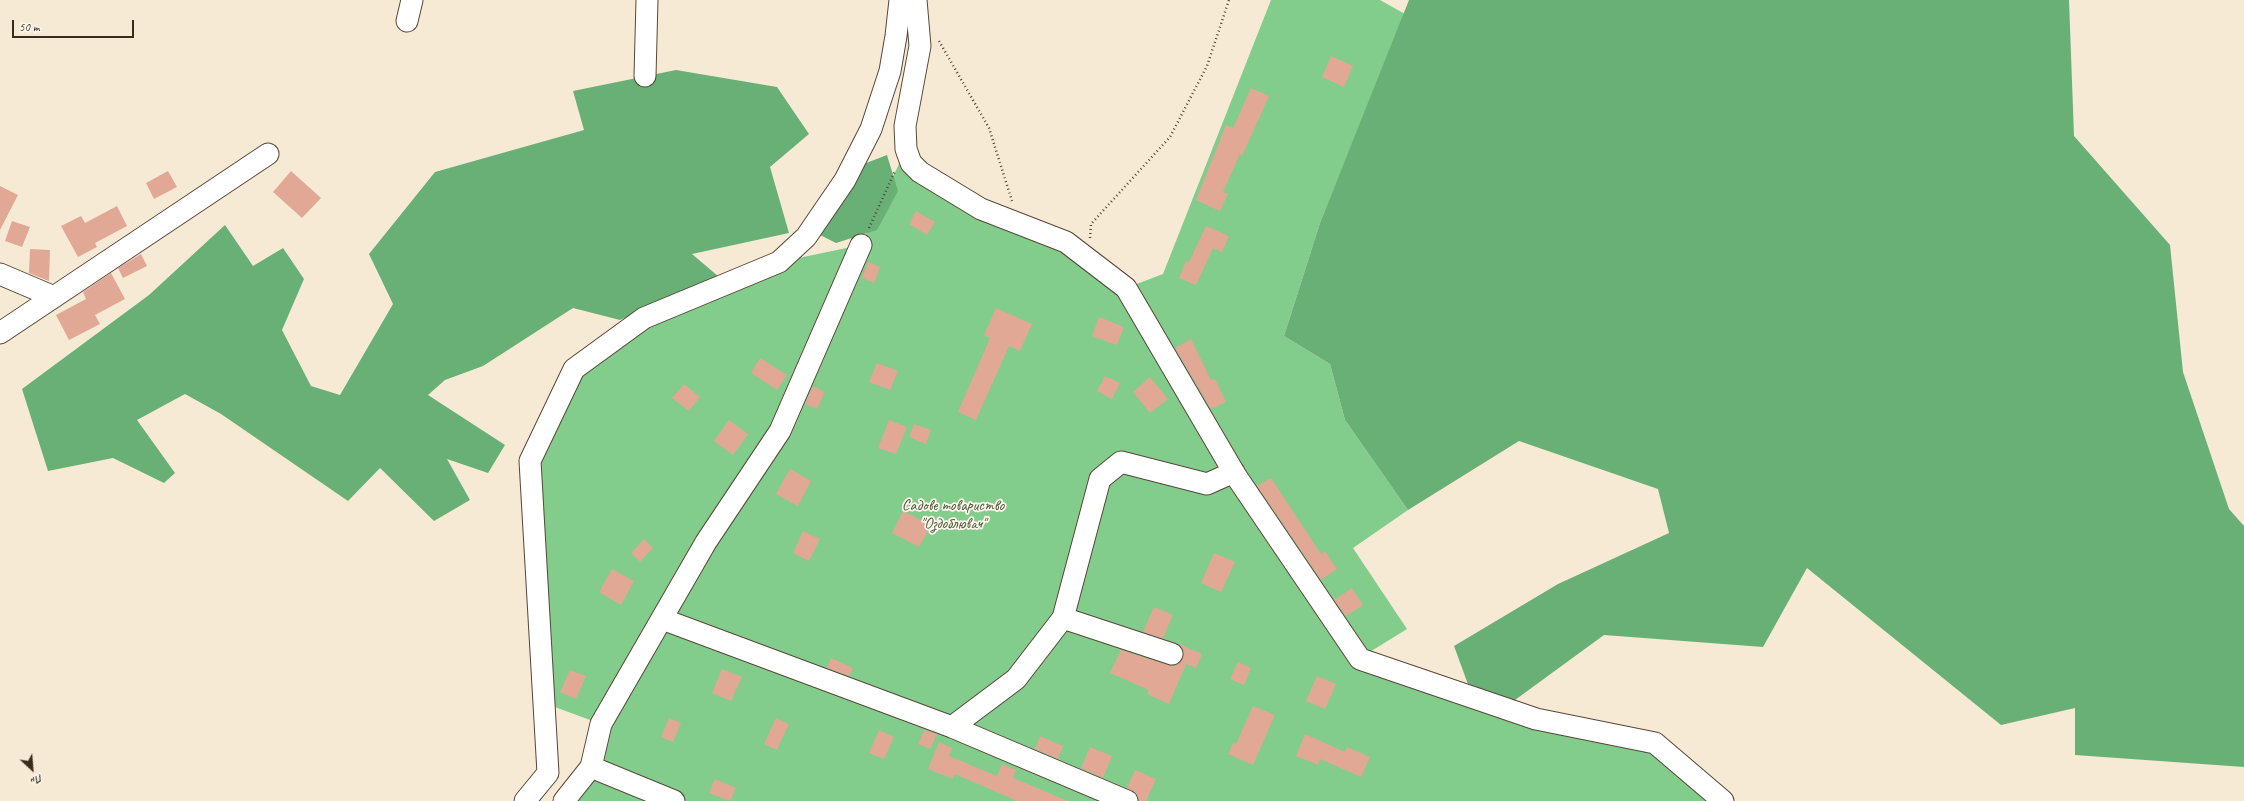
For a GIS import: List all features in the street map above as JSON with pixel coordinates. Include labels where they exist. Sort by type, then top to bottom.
[{"type":"street","points":[[407,21],[412,0]]},
{"type":"street","points":[[645,76],[647,0]]},
{"type":"street","points":[[525,801],[548,772],[530,460],[574,369],[644,318],[779,262],[806,237],[828,208],[845,180],[871,129],[890,71],[900,0]]},
{"type":"street","points":[[916,0],[920,46],[905,126],[906,149],[911,163],[920,172],[981,209],[1066,242],[1126,288],[1234,472],[1360,659],[1536,719],[1655,744],[1723,801]]},
{"type":"street","points":[[0,333],[268,154]]},
{"type":"street","points":[[564,801],[591,767],[602,724],[706,542],[780,431],[861,245]]},
{"type":"street","points":[[0,274],[54,297]]},
{"type":"street","points":[[952,728],[1016,679],[1063,618],[1100,479],[1121,462],[1207,484],[1234,472]]},
{"type":"street","points":[[1063,618],[1172,654]]},
{"type":"street","points":[[662,619],[952,728],[1127,801]]},
{"type":"street","points":[[591,767],[674,801]]},
{"type":"path","points":[[1090,242],[1091,224],[1170,137],[1207,66],[1229,0]]},
{"type":"path","points":[[936,36],[989,128],[1020,224]]},
{"type":"path","points":[[861,245],[906,149]]},
{"type":"green space","name":"Садове товариство \"Оздоблювач\"","points":[[1271,0],[1380,0],[1405,14],[1320,223],[1284,336],[1330,364],[1345,420],[1408,510],[1353,548],[1407,629],[1360,658],[1655,743],[1723,801],[564,801],[601,724],[544,703],[530,461],[574,369],[644,318],[779,262],[861,245],[906,149],[911,163],[1066,242],[1126,288],[1163,274]]},
{"type":"green space","points":[[1409,0],[2069,0],[2074,136],[2170,245],[2183,372],[2229,509],[2244,526],[2244,767],[2075,755],[2075,708],[2001,725],[1807,568],[1763,647],[1604,635],[1504,708],[1473,698],[1454,646],[1558,584],[1669,533],[1658,489],[1519,441],[1408,510],[1345,420],[1330,364],[1284,336],[1320,223]]},
{"type":"green space","points":[[676,70],[777,87],[809,134],[770,167],[789,233],[692,254],[719,277],[620,320],[573,308],[483,366],[445,380],[428,395],[505,445],[488,473],[447,459],[470,500],[434,521],[380,468],[348,501],[221,414],[185,394],[137,420],[175,473],[164,483],[113,458],[48,471],[22,389],[149,295],[225,225],[253,266],[283,248],[304,279],[282,330],[311,386],[340,395],[393,304],[369,254],[435,172],[584,130],[573,91]]},
{"type":"green space","points":[[887,155],[898,191],[877,230],[836,243],[820,235],[861,165]]},
{"type":"building","points":[[1331,56],[1353,66],[1344,87],[1322,77]]},
{"type":"building","points":[[1251,88],[1269,96],[1242,156],[1240,154],[1223,192],[1228,194],[1220,211],[1196,200],[1226,125],[1233,128]]},
{"type":"building","points":[[168,171],[177,187],[154,199],[146,183]]},
{"type":"building","points":[[291,171],[321,198],[302,218],[273,192]]},
{"type":"building","points":[[0,186],[18,195],[0,230]]},
{"type":"building","points":[[117,206],[127,226],[95,243],[97,247],[78,257],[61,226],[81,216],[85,223]]},
{"type":"building","points":[[916,211],[935,222],[927,235],[909,224]]},
{"type":"building","points":[[12,221],[30,227],[22,247],[5,241]]},
{"type":"building","points":[[1206,226],[1229,236],[1222,252],[1213,248],[1196,285],[1179,278],[1186,261],[1189,262]]},
{"type":"building","points":[[30,249],[50,250],[49,281],[29,273]]},
{"type":"building","points":[[141,254],[147,266],[123,278],[118,268]]},
{"type":"building","points":[[868,262],[880,267],[874,283],[862,278]]},
{"type":"building","points":[[111,273],[125,299],[95,315],[100,324],[69,340],[56,315],[86,299],[83,292]]},
{"type":"building","points":[[996,308],[1032,324],[1020,351],[1009,346],[976,420],[958,412],[990,338],[984,335]]},
{"type":"building","points":[[1099,317],[1124,327],[1117,345],[1092,336]]},
{"type":"building","points":[[1191,339],[1211,380],[1215,379],[1226,402],[1211,409],[1175,348]]},
{"type":"building","points":[[760,358],[787,375],[777,390],[751,373]]},
{"type":"building","points":[[877,363],[898,371],[890,390],[869,382]]},
{"type":"building","points":[[1105,376],[1120,383],[1112,399],[1097,391]]},
{"type":"building","points":[[1150,377],[1168,399],[1150,413],[1133,392]]},
{"type":"building","points":[[684,384],[700,397],[689,411],[672,398]]},
{"type":"building","points":[[813,386],[825,392],[817,409],[805,404]]},
{"type":"building","points":[[729,420],[748,434],[733,455],[714,441]]},
{"type":"building","points":[[889,420],[907,427],[896,454],[878,448]]},
{"type":"building","points":[[914,424],[931,430],[926,444],[909,437]]},
{"type":"building","points":[[790,469],[811,481],[798,506],[776,494]]},
{"type":"building","points":[[1271,478],[1321,554],[1325,551],[1337,569],[1321,580],[1257,486]]},
{"type":"building","points":[[903,511],[931,525],[919,547],[892,533]]},
{"type":"building","points":[[803,531],[820,539],[809,561],[793,553]]},
{"type":"building","points":[[644,539],[653,548],[640,562],[631,553]]},
{"type":"building","points":[[1214,553],[1235,562],[1221,592],[1201,583]]},
{"type":"building","points":[[612,569],[634,581],[621,605],[599,592]]},
{"type":"building","points":[[1352,588],[1363,605],[1346,616],[1334,600]]},
{"type":"building","points":[[1154,607],[1173,615],[1163,638],[1170,641],[1143,632]]},
{"type":"building","points":[[1179,644],[1202,654],[1196,668],[1186,664],[1169,704],[1147,694],[1149,690],[1110,673],[1121,650],[1175,666],[1180,663],[1183,657],[1184,651]]},
{"type":"building","points":[[831,658],[853,668],[849,676],[827,668]]},
{"type":"building","points":[[1238,662],[1251,668],[1244,685],[1230,679]]},
{"type":"building","points":[[722,669],[742,677],[731,701],[712,693]]},
{"type":"building","points":[[570,670],[586,676],[576,699],[560,692]]},
{"type":"building","points":[[1317,676],[1336,684],[1325,709],[1306,701]]},
{"type":"building","points":[[1253,706],[1275,715],[1253,765],[1228,754],[1233,743],[1236,744]]},
{"type":"building","points":[[669,718],[681,723],[673,742],[661,737]]},
{"type":"building","points":[[776,718],[789,724],[777,750],[764,744]]},
{"type":"building","points":[[879,730],[894,737],[884,759],[869,753]]},
{"type":"building","points":[[924,730],[937,734],[930,749],[918,744]]},
{"type":"building","points":[[1305,734],[1345,752],[1347,747],[1370,757],[1361,777],[1320,759],[1318,765],[1296,756]]},
{"type":"building","points":[[1040,736],[1063,746],[1058,759],[1035,749]]},
{"type":"building","points":[[939,742],[952,748],[949,756],[997,776],[1002,764],[1016,770],[1013,778],[1068,801],[1017,801],[955,774],[953,779],[928,769]]},
{"type":"building","points":[[1090,747],[1112,756],[1103,778],[1081,768]]},
{"type":"building","points":[[1135,770],[1156,779],[1146,801],[1139,801],[1136,793],[1127,788]]},
{"type":"building","points":[[715,779],[736,788],[730,801],[709,793]]}]
